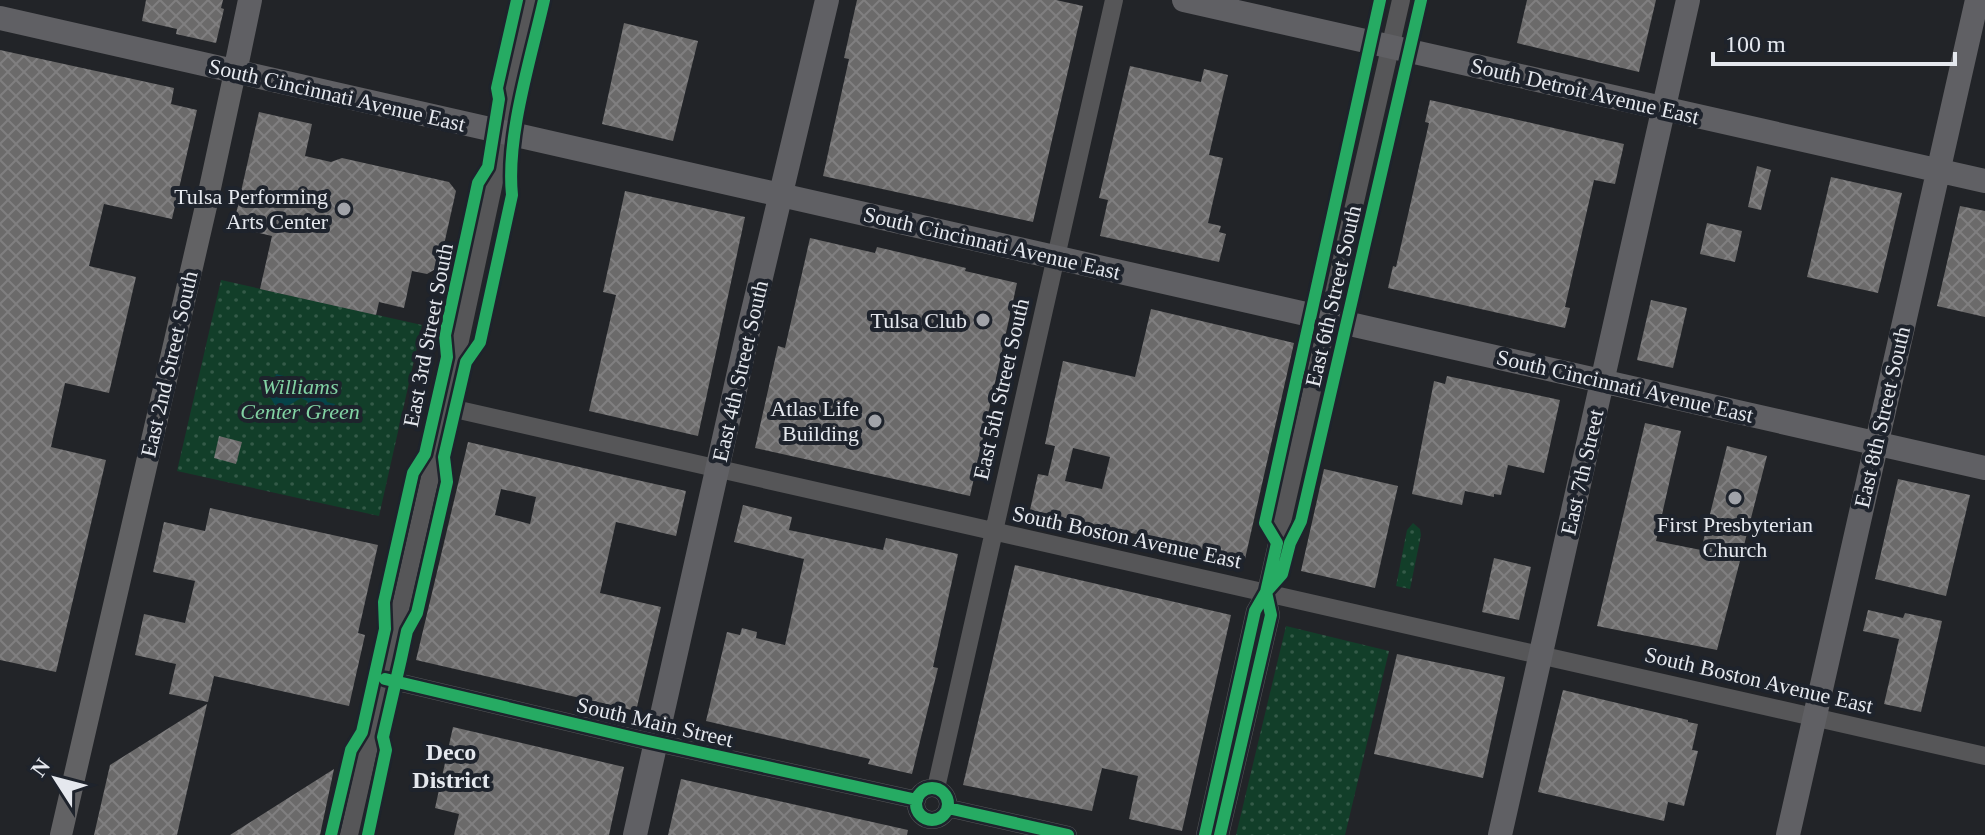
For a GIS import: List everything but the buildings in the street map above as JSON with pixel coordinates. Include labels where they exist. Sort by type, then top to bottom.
[{"type":"main road","name":"East 2nd Street South","points":[[61,835],[250,0]]},
{"type":"main road","name":"East 4th Street South","points":[[635,835],[827,0]]},
{"type":"main road","name":"South Detroit Avenue East","points":[[1184,0],[1985,181]]},
{"type":"main road","name":"East 7th Street","points":[[1500,835],[1688,0]]},
{"type":"main road","name":"East 8th Street South","points":[[1788,835],[1977,0]]},
{"type":"main road","name":"South Cincinnati Avenue East","points":[[0,18],[1985,468]]},
{"type":"street","name":"East 3rd Street South","points":[[349,835],[446,407],[533,0]]},
{"type":"street","name":"East 5th Street South","points":[[936,788],[1114,0]]},
{"type":"street","name":"East 6th Street South","points":[[1205,835],[1255,611],[1266,592],[1401,0]]},
{"type":"street","name":"South Boston Avenue East","points":[[446,407],[1985,756]]},
{"type":"street","name":"East 6th Street South","points":[[1220,835],[1271,615],[1266,592]]},
{"type":"street","name":"South Main Street","points":[[385,679],[655,743],[917,800]]},
{"type":"street","points":[[936,788],[946,796],[948,808],[941,818],[927,827],[919,814],[917,800],[924,790],[936,788]]},
{"type":"street","points":[[948,808],[1068,835]]},
{"type":"green space","name":"Williams Center Green","points":[[221,280],[422,325],[379,516],[177,471]]},
{"type":"green space","points":[[1413,523],[1420,529],[1421,535],[1410,589],[1396,586],[1407,530]]},
{"type":"green space","points":[[1286,626],[1389,651],[1345,835],[1236,835]]},
{"type":"water","points":[[276,374],[284,376],[291,387],[310,393],[318,390],[324,392],[327,402],[335,404],[331,420],[313,415],[307,401],[301,398],[286,407],[275,405],[270,397]]},
{"type":"cycle path","points":[[331,835],[351,750],[362,732],[385,629],[384,602],[413,473],[425,454],[447,357],[445,335],[478,183],[488,167],[499,99],[497,88],[517,0]]},
{"type":"cycle path","points":[[368,835],[386,750],[383,737],[407,631],[417,613],[447,482],[444,457],[466,362],[480,342],[512,195],[516,123],[544,0]]},
{"type":"cycle path","points":[[1220,835],[1271,615],[1266,592],[1277,543],[1265,523],[1380,0]]},
{"type":"cycle path","points":[[1205,835],[1255,611],[1282,574],[1290,543],[1301,521],[1421,0]]},
{"type":"cycle path","points":[[385,679],[917,800]]},
{"type":"cycle path","points":[[932,788],[943,793],[948,804],[943,815],[932,820],[921,815],[916,804],[921,793],[932,788]]},
{"type":"cycle path","points":[[948,808],[1068,835]]},
{"type":"place","name":"Tulsa Performing Arts Center","points":[[344,209]]},
{"type":"place","name":"Tulsa Club","points":[[983,320]]},
{"type":"place","name":"Atlas Life Building","points":[[875,421]]},
{"type":"place","name":"First Presbyterian Church","points":[[1735,498]]},
{"type":"district","name":"Deco District","points":[[451,766]]}]
